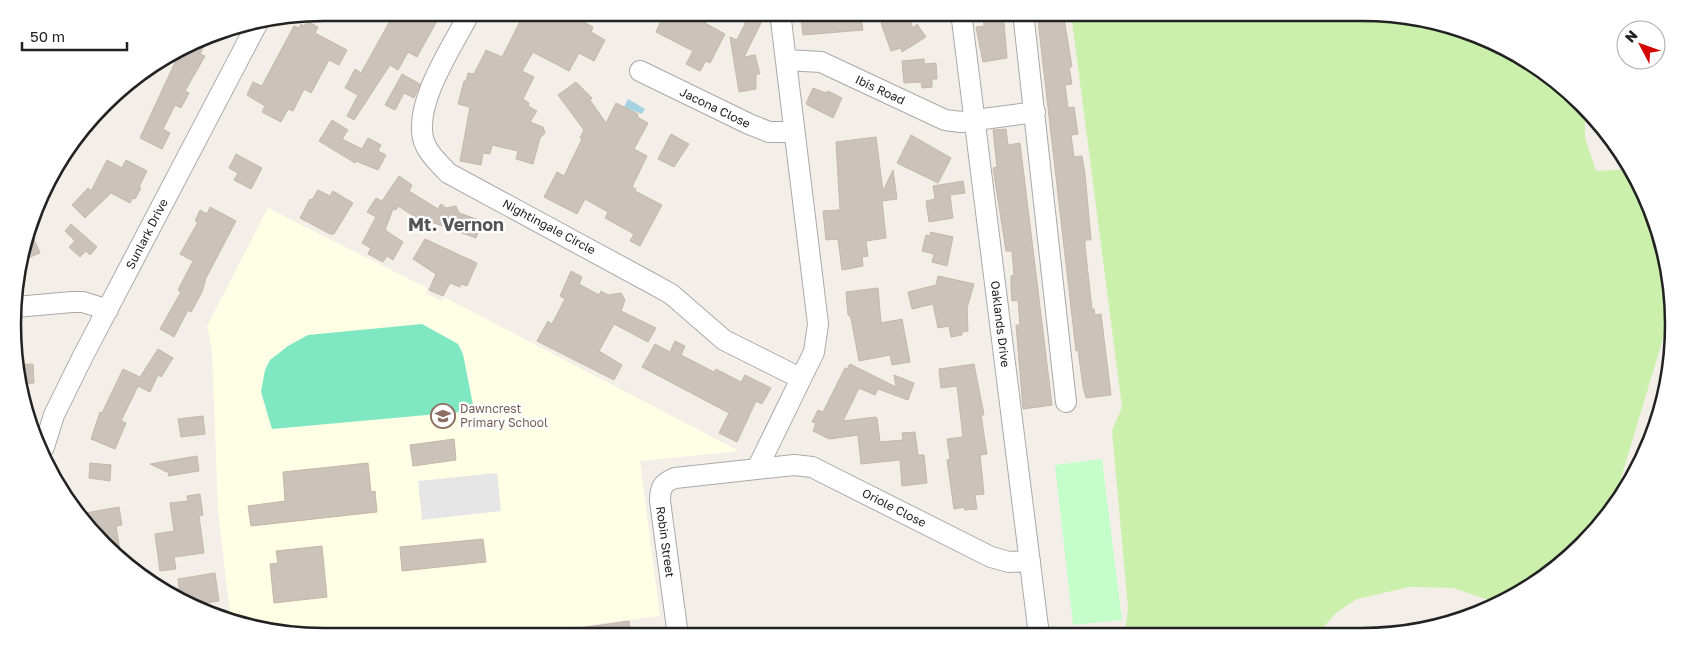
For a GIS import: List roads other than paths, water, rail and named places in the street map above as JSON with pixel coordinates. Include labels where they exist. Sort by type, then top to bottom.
[{"type":"street","name":"Nightingale Circle","points":[[465,21],[425,100],[422,122],[424,140],[433,157],[448,172],[671,294],[724,340],[800,378]]},
{"type":"street","points":[[757,469],[814,352],[818,324],[793,132],[781,21]]},
{"type":"street","name":"Oaklands Drive","points":[[962,21],[1038,628]]},
{"type":"street","points":[[1024,21],[1036,112],[1066,402]]},
{"type":"street","name":"Sunlark Drive","points":[[45,443],[54,416],[254,30]]},
{"type":"street","name":"Ibis Road","points":[[786,60],[821,62],[945,120],[961,122],[1036,112]]},
{"type":"street","name":"Jacona Close","points":[[640,71],[769,132],[793,132]]},
{"type":"street","points":[[22,306],[83,302],[108,310]]},
{"type":"street","name":"Oriole Close","points":[[757,469],[794,465],[812,467],[990,557],[1009,562],[1030,561]]},
{"type":"street","name":"Robin Street","points":[[677,628],[660,489],[665,482],[675,478],[757,469]]},
{"type":"water","points":[[628,99],[645,109],[642,114],[624,107]]},
{"type":"place","name":"Dawncrest Primary School","points":[[443,416]]},
{"type":"district","name":"Mt. Vernon","points":[[456,225]]}]
